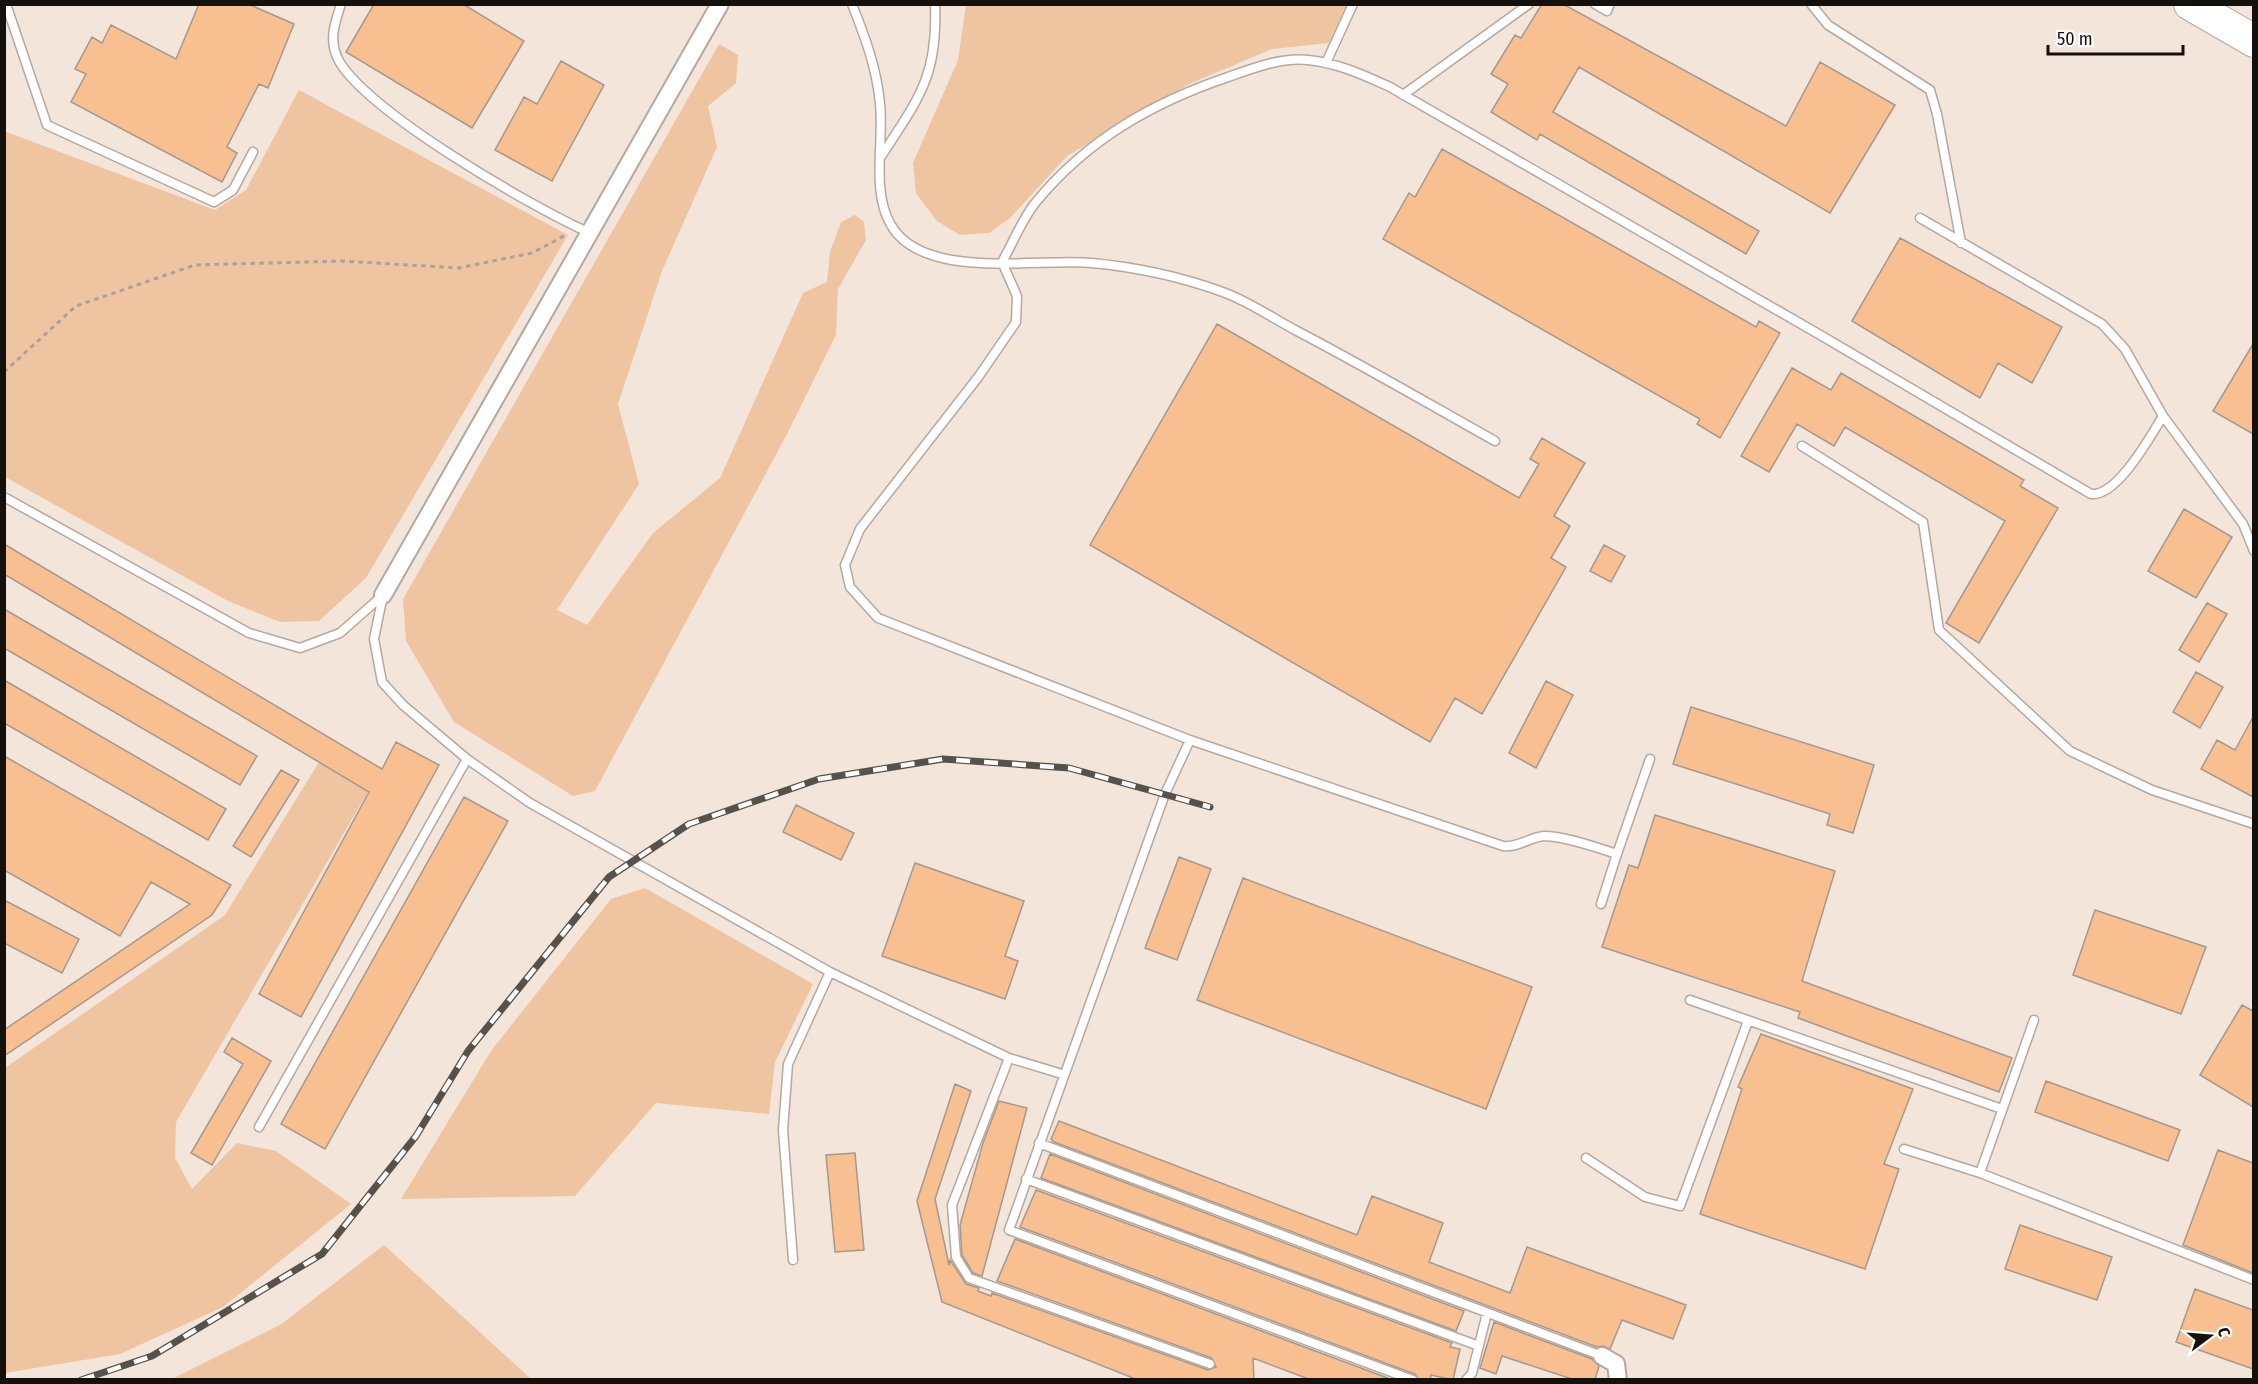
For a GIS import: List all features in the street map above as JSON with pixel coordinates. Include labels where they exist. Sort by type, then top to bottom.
[{"type":"highway","points":[[2190,4],[2253,41]]},
{"type":"street","points":[[383,595],[585,231],[716,6]]},
{"type":"street","points":[[1602,1356],[1616,1364],[1618,1380]]},
{"type":"lane","points":[[6,4],[47,124],[214,202],[233,190],[253,152]]},
{"type":"lane","points":[[341,4],[332,33],[337,58],[370,98],[477,170],[554,217],[585,231]]},
{"type":"lane","points":[[852,4],[873,63],[880,104],[883,204],[891,225],[906,242],[922,253],[959,262],[1092,263],[1159,275],[1222,291],[1348,358],[1495,441]]},
{"type":"lane","points":[[881,156],[921,94],[930,72],[936,30],[935,4]]},
{"type":"lane","points":[[1326,63],[1353,4]]},
{"type":"lane","points":[[1403,95],[1529,4]]},
{"type":"lane","points":[[1594,4],[1607,11],[1610,4]]},
{"type":"lane","points":[[1811,4],[1828,25],[1929,90],[1937,114],[1961,243]]},
{"type":"lane","points":[[1002,262],[1035,203],[1097,141],[1183,92],[1277,62],[1306,59],[1342,66],[1403,95],[2091,494],[2099,495],[2108,492],[2135,460],[2163,416]]},
{"type":"lane","points":[[1920,218],[2102,324],[2125,349],[2163,416],[2243,524],[2253,551]]},
{"type":"lane","points":[[1002,262],[1017,296],[1016,322],[979,376],[860,529],[845,565],[850,587],[878,618],[1190,740],[1503,846],[1510,847],[1544,836],[1593,846],[1617,854]]},
{"type":"lane","points":[[1802,446],[1923,522],[1938,630],[2070,752],[2152,790],[2253,824]]},
{"type":"lane","points":[[4,496],[249,633],[300,648],[340,633],[383,595]]},
{"type":"lane","points":[[383,595],[374,639],[382,682],[403,705],[466,759],[530,803],[830,972],[1009,1058],[1062,1074]]},
{"type":"lane","points":[[1190,740],[1165,794],[1062,1074],[1009,1230],[1413,1380]]},
{"type":"lane","points":[[259,1127],[466,759]]},
{"type":"lane","points":[[1601,904],[1650,759]]},
{"type":"lane","points":[[793,1260],[783,1130],[788,1064],[830,972]]},
{"type":"lane","points":[[1690,1000],[2002,1109]]},
{"type":"lane","points":[[1980,1173],[2034,1020]]},
{"type":"lane","points":[[1586,1158],[1645,1197],[1680,1206],[1748,1021]]},
{"type":"lane","points":[[1009,1058],[952,1205],[956,1257],[969,1278],[1210,1364]]},
{"type":"lane","points":[[1039,1143],[1602,1356]]},
{"type":"lane","points":[[1904,1149],[1980,1173],[2253,1280]]},
{"type":"lane","points":[[1026,1179],[1479,1346]]},
{"type":"lane","points":[[1466,1380],[1472,1373],[1487,1313]]},
{"type":"path","points":[[4,372],[76,306],[195,265],[342,261],[459,268],[532,253],[585,231]]},
{"type":"shaded area","points":[[966,5],[1347,5],[1329,43],[1272,49],[1189,84],[1067,156],[1010,218],[989,233],[960,235],[937,221],[916,193],[913,163],[958,60]]},
{"type":"shaded area","points":[[719,44],[738,55],[736,83],[708,106],[717,147],[662,271],[618,404],[639,484],[557,610],[587,625],[653,533],[720,478],[803,293],[827,282],[830,252],[841,222],[855,215],[864,222],[866,240],[838,289],[836,335],[787,434],[595,791],[573,796],[454,722],[406,641],[403,599]]},
{"type":"shaded area","points":[[299,90],[568,235],[366,578],[319,621],[280,622],[228,601],[5,477],[4,131],[215,210],[246,190]]},
{"type":"shaded area","points":[[319,762],[369,790],[176,1122],[175,1158],[192,1189],[237,1143],[276,1151],[351,1204],[223,1307],[120,1354],[5,1373],[5,1068],[225,915]]},
{"type":"shaded area","points":[[645,888],[813,984],[775,1062],[769,1114],[656,1103],[575,1196],[401,1199],[491,1051],[611,899]]},
{"type":"shaded area","points":[[384,1245],[531,1379],[172,1379],[280,1325]]},
{"type":"building","points":[[199,4],[248,4],[294,24],[268,88],[259,84],[227,147],[237,153],[222,182],[71,102],[86,74],[75,69],[92,37],[102,43],[111,25],[176,59]]},
{"type":"building","points":[[374,4],[463,4],[524,41],[472,128],[346,52]]},
{"type":"building","points":[[1542,4],[1563,4],[1786,126],[1820,62],[1895,105],[1830,213],[1579,67],[1553,112],[1759,231],[1746,254],[1540,134],[1537,140],[1491,112],[1508,84],[1491,74],[1515,35],[1521,38]]},
{"type":"building","points":[[561,61],[604,85],[552,181],[495,150],[524,97],[537,104]]},
{"type":"building","points":[[1442,149],[1756,327],[1759,321],[1780,333],[1720,438],[1697,424],[1700,419],[1383,239],[1409,193],[1415,197]]},
{"type":"building","points":[[1900,238],[2062,327],[2032,383],[1998,363],[1980,398],[1852,321]]},
{"type":"building","points":[[1217,324],[1519,498],[1539,464],[1530,459],[1542,438],[1585,463],[1554,516],[1570,526],[1551,558],[1566,567],[1482,714],[1455,698],[1430,742],[1090,545]]},
{"type":"building","points":[[2253,344],[2253,434],[2213,411]]},
{"type":"building","points":[[1792,368],[1831,390],[1841,373],[2024,480],[2020,486],[2058,508],[1979,643],[1946,623],[2005,521],[1845,427],[1834,446],[1797,424],[1769,472],[1741,456]]},
{"type":"building","points":[[2184,509],[2232,537],[2196,598],[2148,571]]},
{"type":"building","points":[[4,544],[382,769],[396,742],[439,765],[301,1017],[259,994],[369,792],[4,574]]},
{"type":"building","points":[[1604,545],[1625,556],[1611,582],[1590,571]]},
{"type":"building","points":[[2207,603],[2227,614],[2199,662],[2179,650]]},
{"type":"building","points":[[4,609],[257,756],[240,785],[4,648]]},
{"type":"building","points":[[2196,672],[2223,687],[2200,728],[2173,712]]},
{"type":"building","points":[[4,680],[226,809],[208,840],[4,723]]},
{"type":"building","points":[[1546,681],[1573,695],[1536,768],[1509,753]]},
{"type":"building","points":[[1691,707],[1874,765],[1853,833],[1827,825],[1830,814],[1673,764]]},
{"type":"building","points":[[2253,717],[2253,797],[2201,769],[2217,740],[2235,750]]},
{"type":"building","points":[[4,756],[231,885],[212,915],[4,1056],[4,1030],[190,904],[151,882],[120,936],[4,870]]},
{"type":"building","points":[[281,770],[299,780],[251,857],[233,846]]},
{"type":"building","points":[[464,797],[508,821],[325,1149],[281,1124]]},
{"type":"building","points":[[796,805],[854,833],[841,860],[783,832]]},
{"type":"building","points":[[1655,815],[1835,871],[1802,981],[2012,1058],[1999,1092],[1798,1018],[1800,1012],[1602,947],[1629,865],[1638,868]]},
{"type":"building","points":[[1179,857],[1211,869],[1177,960],[1145,948]]},
{"type":"building","points":[[915,863],[1024,901],[1005,956],[1018,961],[1005,999],[882,956]]},
{"type":"building","points":[[1243,878],[1532,987],[1486,1109],[1197,1000]]},
{"type":"building","points":[[4,900],[79,939],[62,973],[4,943]]},
{"type":"building","points":[[2095,910],[2206,947],[2181,1014],[2073,975]]},
{"type":"building","points":[[2242,1005],[2253,1011],[2253,1107],[2200,1075]]},
{"type":"building","points":[[1761,1034],[1913,1089],[1884,1164],[1899,1169],[1865,1269],[1700,1214],[1742,1089],[1738,1087]]},
{"type":"building","points":[[232,1038],[271,1061],[212,1165],[191,1153],[243,1064],[224,1052]]},
{"type":"building","points":[[2046,1081],[2180,1130],[2168,1161],[2035,1112]]},
{"type":"building","points":[[955,1084],[971,1091],[935,1199],[949,1265],[950,1260],[966,1284],[979,1288],[978,1291],[991,1296],[992,1293],[1208,1370],[1216,1367],[1212,1358],[997,1281],[1015,1239],[1393,1380],[1311,1380],[1253,1358],[1254,1380],[1138,1380],[942,1302],[917,1201]]},
{"type":"building","points":[[999,1101],[1027,1108],[982,1276],[973,1273],[962,1255],[960,1225],[983,1143]]},
{"type":"building","points":[[1059,1121],[1357,1235],[1372,1196],[1443,1223],[1429,1262],[1510,1293],[1527,1247],[1686,1305],[1673,1339],[1622,1320],[1610,1349],[1603,1346],[1597,1347],[1054,1142],[1051,1139]]},
{"type":"building","points":[[2218,1150],[2253,1163],[2253,1273],[2183,1245]]},
{"type":"building","points":[[855,1153],[864,1250],[835,1252],[826,1155]]},
{"type":"building","points":[[1050,1154],[1464,1311],[1456,1331],[1041,1178]]},
{"type":"building","points":[[1036,1190],[1452,1343],[1450,1347],[1460,1349],[1453,1380],[1431,1375],[1430,1380],[1419,1380],[1415,1374],[1020,1227]]},
{"type":"building","points":[[2020,1225],[2112,1257],[2097,1300],[2005,1269]]},
{"type":"building","points":[[2195,1289],[2253,1310],[2253,1369],[2176,1342]]},
{"type":"building","points":[[1494,1322],[1592,1359],[1599,1366],[1595,1380],[1575,1380],[1502,1356],[1496,1374],[1480,1368]]},
{"type":"railway","points":[[81,1380],[152,1356],[322,1254],[416,1136],[468,1051],[609,877],[689,824],[819,779],[943,759],[1069,768],[1210,807]]}]
